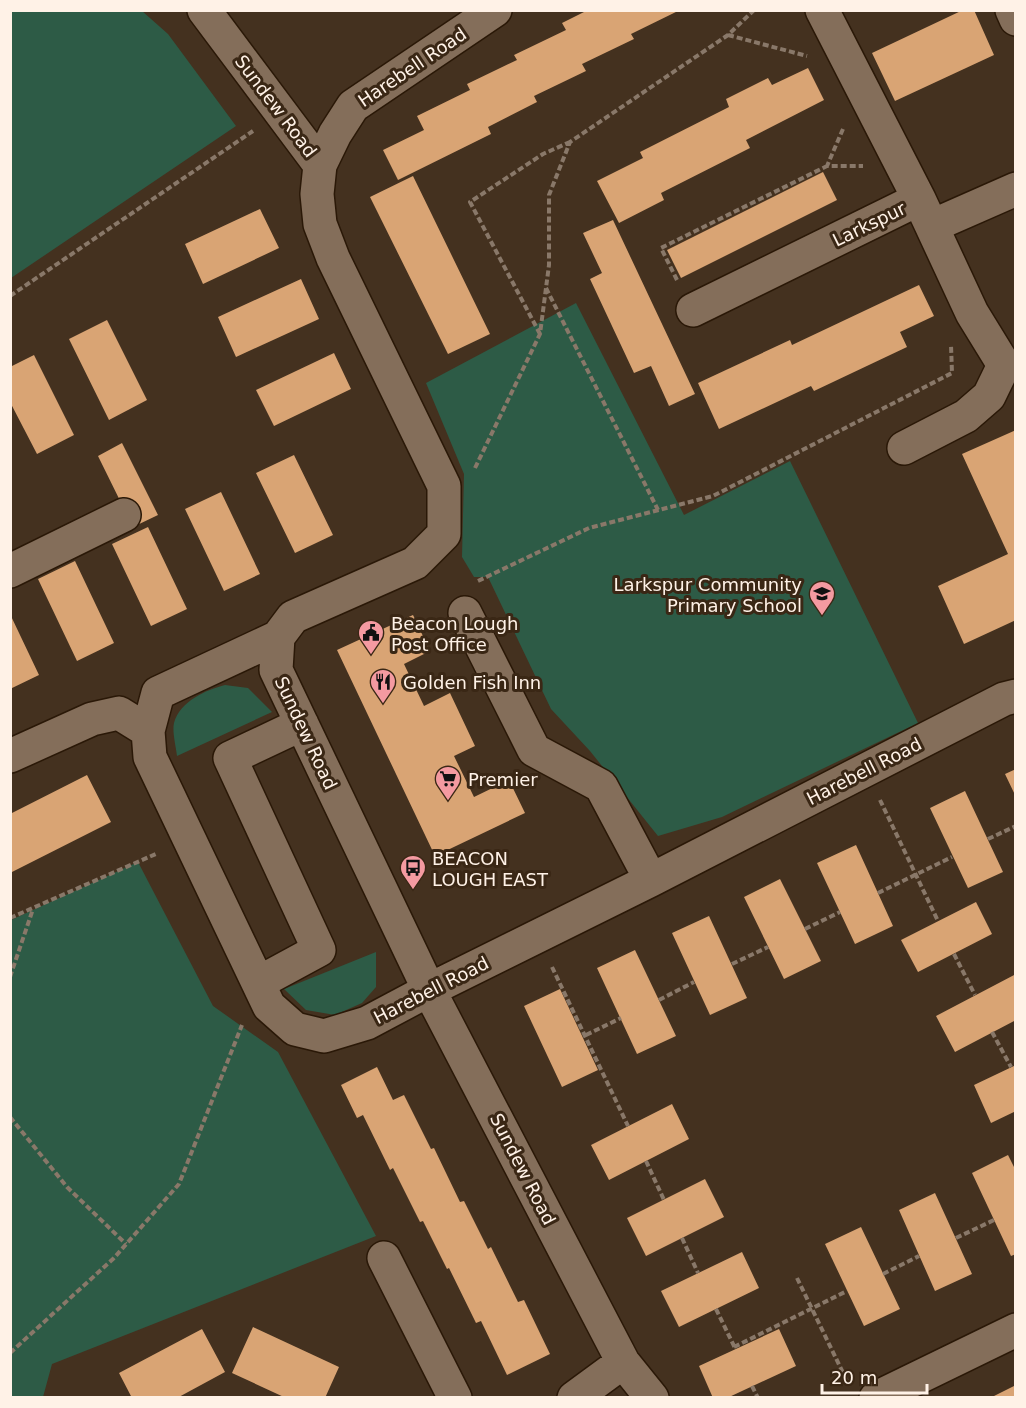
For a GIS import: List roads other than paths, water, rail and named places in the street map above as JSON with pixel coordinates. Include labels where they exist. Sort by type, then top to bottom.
[{"type":"street","name":"Sundew Road","points":[[204,10],[320,165],[317,194],[320,224],[333,258],[444,486],[444,534],[415,563],[293,617],[278,637],[276,670],[429,990],[623,1362],[652,1398]]},
{"type":"street","name":"Harebell Road","points":[[320,165],[335,134],[353,106],[495,10]]},
{"type":"street","name":"Larkspur","points":[[693,310],[925,213],[822,10]]},
{"type":"street","points":[[1012,10],[1016,19]]},
{"type":"street","points":[[904,448],[966,416],[989,396],[1004,365],[972,313],[925,213],[1016,189]]},
{"type":"street","points":[[10,571],[124,515]]},
{"type":"street","points":[[465,613],[534,750],[601,786],[651,880]]},
{"type":"street","name":"Harebell Road","points":[[278,637],[158,693],[148,731],[150,757],[269,1006],[295,1029],[324,1036],[367,1023],[1004,699],[1016,696]]},
{"type":"street","points":[[10,756],[92,719],[119,713],[148,731]]},
{"type":"street","points":[[258,983],[319,950],[230,758],[302,724]]},
{"type":"street","points":[[384,1258],[455,1398]]},
{"type":"street","points":[[863,1393],[1016,1330]]},
{"type":"street","points":[[573,1398],[623,1362]]},
{"type":"place","name":"Larkspur Community Primary School","points":[[822,617]]},
{"type":"place","name":"Beacon Lough Post Office","points":[[371,656]]},
{"type":"place","name":"Golden Fish Inn","points":[[383,705]]},
{"type":"place","name":"Premier","points":[[448,802]]},
{"type":"place","name":"BEACON LOUGH EAST","points":[[413,891]]}]
